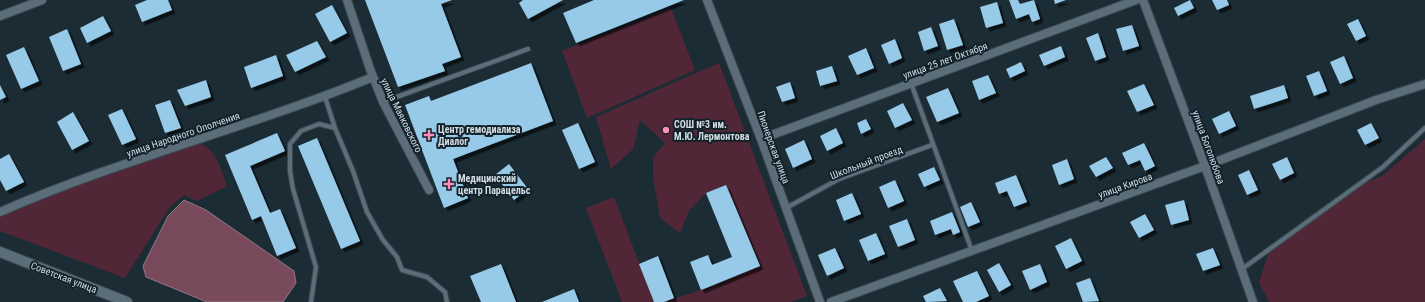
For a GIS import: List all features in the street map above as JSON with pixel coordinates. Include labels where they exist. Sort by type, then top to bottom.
[{"type":"main road","name":"Советская улица","points":[[0,252],[127,302]]},
{"type":"street","points":[[0,16],[42,0]]},
{"type":"street","name":"улица Маяковского","points":[[347,0],[383,102],[429,190]]},
{"type":"street","name":"Пионерская улица","points":[[707,0],[761,139],[820,302]]},
{"type":"street","name":"улица 25 лет Октября","points":[[761,139],[1136,0]]},
{"type":"street","name":"улица Боголюбова","points":[[1143,0],[1205,166],[1253,302]]},
{"type":"street","name":"улица Народного Ополчения","points":[[0,212],[26,200],[83,179],[324,97],[373,77]]},
{"type":"street","name":"улица Кирова","points":[[831,302],[1205,166],[1376,100],[1425,84]]},
{"type":"lane","points":[[383,102],[528,49]]},
{"type":"lane","points":[[910,83],[972,251]]},
{"type":"lane","points":[[324,97],[353,171],[367,212],[383,240],[397,257],[402,270],[427,277],[445,292],[447,302]]},
{"type":"lane","points":[[311,302],[316,267],[293,189],[290,171],[290,144],[301,131],[313,126],[319,124],[335,128]]},
{"type":"lane","points":[[1242,269],[1383,167],[1425,128]]},
{"type":"lane","name":"Школьный проезд","points":[[786,208],[839,179],[932,145]]},
{"type":"shaded area","points":[[671,8],[695,70],[587,118],[562,51]]},
{"type":"shaded area","points":[[719,63],[807,296],[791,302],[664,302],[701,290],[760,266],[726,185],[706,193],[689,211],[680,233],[660,218],[653,177],[653,157],[665,143],[640,120],[633,149],[611,169],[596,117]]},
{"type":"shaded area","points":[[1425,139],[1425,302],[1269,302],[1259,283],[1269,251],[1353,188],[1382,176]]},
{"type":"shaded area","points":[[197,142],[204,145],[213,154],[220,166],[227,186],[197,201],[184,195],[169,208],[125,278],[0,231],[0,214]]},
{"type":"shaded area","points":[[614,197],[654,302],[622,302],[586,208]]},
{"type":"shaded area","points":[[184,200],[206,210],[294,271],[296,283],[283,302],[207,302],[146,277],[143,266],[168,216]]},
{"type":"building","points":[[147,0],[168,0],[172,10],[142,22],[135,5]]},
{"type":"building","points":[[365,0],[452,0],[441,4],[461,57],[442,64],[445,71],[398,87]]},
{"type":"building","points":[[523,0],[563,0],[528,19],[519,3]]},
{"type":"building","points":[[594,0],[684,0],[576,43],[563,13]]},
{"type":"building","points":[[1009,0],[1018,0],[1020,4],[1034,0],[1040,19],[1032,22],[1029,14],[1016,19]]},
{"type":"building","points":[[1054,0],[1066,0],[1055,4]]},
{"type":"building","points":[[1190,0],[1194,8],[1178,16],[1174,8]]},
{"type":"building","points":[[1212,0],[1227,0],[1229,5],[1217,10]]},
{"type":"building","points":[[997,2],[1003,23],[986,28],[980,7]]},
{"type":"building","points":[[332,5],[347,33],[330,42],[315,14]]},
{"type":"building","points":[[103,16],[111,31],[87,43],[80,28]]},
{"type":"building","points":[[954,19],[963,45],[947,50],[939,24]]},
{"type":"building","points":[[1358,19],[1366,36],[1356,41],[1347,24]]},
{"type":"building","points":[[1132,25],[1139,46],[1123,51],[1116,29]]},
{"type":"building","points":[[931,27],[938,46],[924,51],[918,32]]},
{"type":"building","points":[[67,29],[81,64],[63,71],[49,37]]},
{"type":"building","points":[[1098,33],[1106,57],[1095,61],[1086,38]]},
{"type":"building","points":[[895,39],[902,58],[889,64],[881,45]]},
{"type":"building","points":[[317,41],[326,57],[295,72],[286,55]]},
{"type":"building","points":[[1061,46],[1065,57],[1044,66],[1039,55]]},
{"type":"building","points":[[24,47],[39,81],[21,89],[6,55]]},
{"type":"building","points":[[866,48],[874,68],[857,75],[848,56]]},
{"type":"building","points":[[276,55],[283,76],[251,88],[244,67]]},
{"type":"building","points":[[1344,56],[1353,78],[1340,84],[1330,62]]},
{"type":"building","points":[[1021,62],[1025,71],[1010,78],[1006,69]]},
{"type":"building","points":[[531,63],[553,121],[453,159],[468,198],[444,208],[405,105],[429,96],[431,101]]},
{"type":"building","points":[[832,66],[837,81],[820,86],[816,71]]},
{"type":"building","points":[[1319,71],[1327,91],[1314,96],[1306,76]]},
{"type":"building","points":[[988,75],[996,93],[979,100],[972,81]]},
{"type":"building","points":[[206,80],[211,97],[185,106],[177,90]]},
{"type":"building","points":[[790,82],[795,98],[782,102],[776,87]]},
{"type":"building","points":[[1144,84],[1154,105],[1137,112],[1127,91]]},
{"type":"building","points":[[0,85],[6,97],[0,100]]},
{"type":"building","points":[[1284,85],[1288,98],[1254,109],[1250,96]]},
{"type":"building","points":[[948,88],[959,113],[937,122],[926,97]]},
{"type":"building","points":[[170,100],[181,128],[165,133],[155,105]]},
{"type":"building","points":[[903,103],[912,120],[895,128],[887,111]]},
{"type":"building","points":[[122,109],[136,139],[122,145],[108,115]]},
{"type":"building","points":[[1229,111],[1236,126],[1219,134],[1212,119]]},
{"type":"building","points":[[73,112],[89,141],[72,150],[57,122]]},
{"type":"building","points":[[866,119],[871,129],[861,134],[857,123]]},
{"type":"building","points":[[578,123],[595,162],[579,169],[562,130]]},
{"type":"building","points":[[1371,123],[1379,138],[1365,145],[1357,130]]},
{"type":"building","points":[[836,128],[843,143],[827,151],[820,136]]},
{"type":"building","points":[[277,133],[285,151],[250,166],[270,213],[280,209],[296,248],[277,256],[261,216],[252,220],[225,155]]},
{"type":"building","points":[[317,138],[360,241],[341,249],[298,146]]},
{"type":"building","points":[[804,140],[812,159],[793,168],[785,149]]},
{"type":"building","points":[[1144,143],[1155,166],[1145,171],[1140,160],[1128,165],[1122,153]]},
{"type":"building","points":[[9,154],[24,182],[6,191],[0,180],[0,159]]},
{"type":"building","points":[[1106,157],[1113,168],[1096,177],[1089,166]]},
{"type":"building","points":[[1287,157],[1294,173],[1280,180],[1272,164]]},
{"type":"building","points":[[1067,159],[1074,179],[1059,185],[1052,165]]},
{"type":"building","points":[[509,164],[528,189],[514,200],[495,175]]},
{"type":"building","points":[[934,167],[940,180],[924,187],[918,174]]},
{"type":"building","points":[[1249,170],[1258,190],[1247,195],[1238,175]]},
{"type":"building","points":[[1016,175],[1027,202],[1014,207],[1007,191],[999,194],[995,183]]},
{"type":"building","points":[[895,180],[904,201],[888,208],[879,187]]},
{"type":"building","points":[[726,185],[760,266],[701,290],[690,262],[708,255],[712,265],[732,257],[706,193]]},
{"type":"building","points":[[852,193],[861,214],[844,221],[836,200]]},
{"type":"building","points":[[1184,200],[1189,220],[1171,225],[1165,205]]},
{"type":"building","points":[[971,202],[980,222],[968,227],[960,207]]},
{"type":"building","points":[[952,212],[960,232],[953,235],[951,229],[935,235],[930,221]]},
{"type":"building","points":[[1145,214],[1154,230],[1139,238],[1130,222]]},
{"type":"building","points":[[907,219],[915,240],[898,247],[889,226]]},
{"type":"building","points":[[876,233],[885,254],[868,261],[859,240]]},
{"type":"building","points":[[1071,238],[1082,261],[1066,269],[1055,246]]},
{"type":"building","points":[[835,248],[844,268],[827,276],[818,255]]},
{"type":"building","points":[[1213,248],[1220,265],[1203,271],[1196,254]]},
{"type":"building","points":[[658,256],[674,298],[664,302],[654,302],[639,264]]},
{"type":"building","points":[[999,263],[1011,285],[999,292],[987,270]]},
{"type":"building","points":[[501,264],[516,302],[481,302],[470,276]]},
{"type":"building","points":[[1040,264],[1047,282],[1030,290],[1022,271]]},
{"type":"building","points":[[977,271],[989,296],[976,302],[963,302],[953,281]]},
{"type":"building","points":[[1090,278],[1099,301],[1083,302],[1076,283]]},
{"type":"building","points":[[940,288],[947,301],[926,302],[923,296]]},
{"type":"building","points":[[574,289],[579,302],[542,302]]},
{"type":"place","name":"СОШ №3 им. М.Ю. Лермонтова","points":[[666,130]]},
{"type":"place","name":"Центр гемодиализа Диалог","points":[[429,135]]},
{"type":"place","name":"Медицинский центр Парацельс","points":[[449,184]]}]
